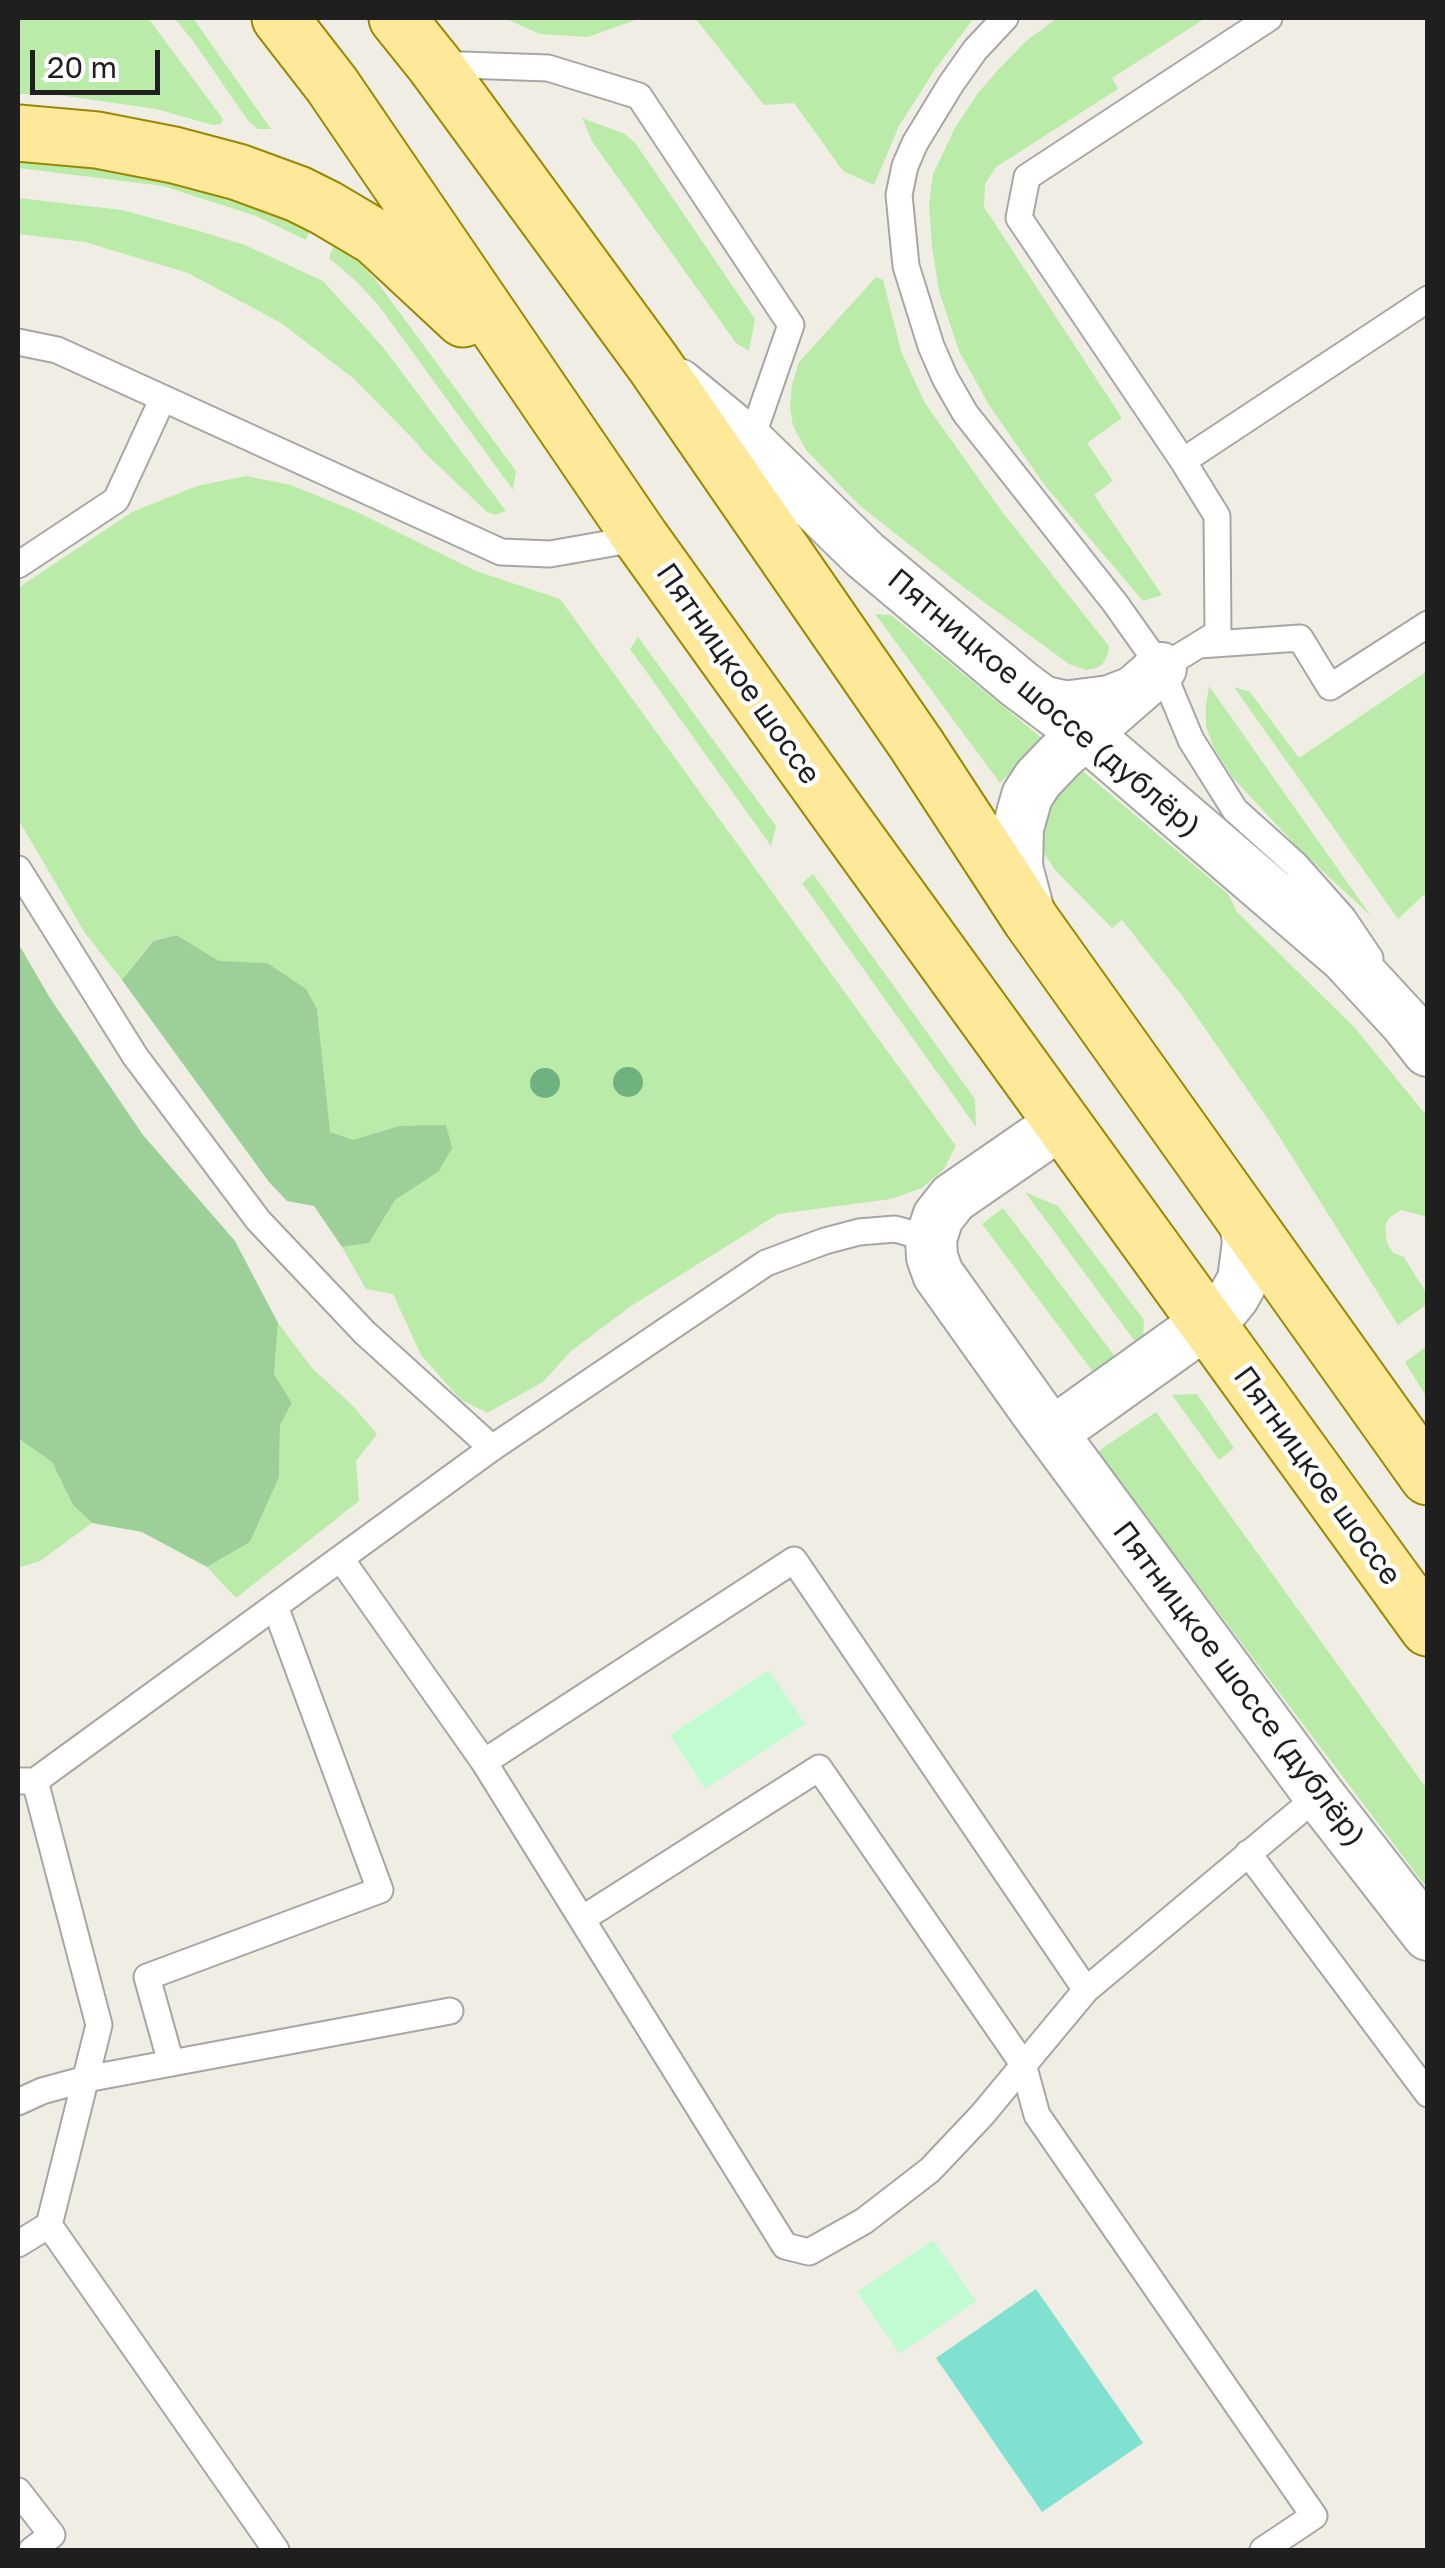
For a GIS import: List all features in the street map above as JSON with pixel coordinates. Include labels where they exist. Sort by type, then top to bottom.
[{"type":"main road","name":"Пятницкое шоссе","points":[[280,18],[342,101],[642,538],[830,802],[1428,1628]]},
{"type":"main road","points":[[398,18],[652,363],[905,728],[1031,920],[1428,1478]]},
{"type":"main road","points":[[18,133],[97,140],[174,155],[238,172],[326,208],[375,237],[412,269],[549,404]]},
{"type":"street","name":"Пятницкое шоссе (дублёр)","points":[[652,363],[750,443],[864,555],[1019,684],[1087,735],[1345,957],[1417,1037]]},
{"type":"street","points":[[1031,920],[1017,867],[1018,828],[1027,796],[1060,756],[1192,649]]},
{"type":"street","points":[[931,1238],[938,1217],[953,1198],[1063,1122]]},
{"type":"street","points":[[1052,1432],[1220,1313],[1243,1280],[1248,1242],[1245,1223]]},
{"type":"street","name":"Пятницкое шоссе (дублёр)","points":[[931,1238],[932,1257],[946,1287],[1319,1796],[1428,1934]]},
{"type":"lane","points":[[1004,18],[951,84],[905,166],[899,195],[906,266],[931,346],[965,413],[1115,603],[1192,649]]},
{"type":"lane","points":[[1269,18],[1027,177],[1019,218],[1217,516],[1192,649],[1191,740],[1235,810],[1296,864],[1343,918],[1417,1037]]},
{"type":"lane","points":[[434,64],[548,68],[639,96],[791,325],[750,443],[751,505]]},
{"type":"lane","points":[[1183,460],[1428,299]]},
{"type":"lane","points":[[18,342],[57,350],[501,552],[550,554],[642,538]]},
{"type":"lane","points":[[18,565],[116,500],[164,398]]},
{"type":"lane","points":[[1019,684],[1067,694],[1106,689],[1192,649],[1300,638],[1330,687],[1428,624]]},
{"type":"lane","points":[[18,869],[135,1056],[258,1220],[365,1333],[492,1448]]},
{"type":"lane","points":[[18,2244],[49,2225],[99,2026],[26,1781],[492,1448],[766,1263],[859,1232],[895,1229],[931,1238]]},
{"type":"lane","points":[[341,1559],[484,1762],[785,2246],[809,2252],[864,2222],[930,2170],[982,2115],[1086,1990],[1319,1796]]},
{"type":"lane","points":[[484,1762],[794,1560],[1086,1990]]},
{"type":"lane","points":[[170,2063],[147,1976],[380,1890],[276,1606]]},
{"type":"lane","points":[[582,1918],[819,1768],[1023,2064],[1037,2115],[1314,2516],[1264,2550]]},
{"type":"lane","points":[[1248,1853],[1428,2094]]},
{"type":"lane","points":[[18,2102],[86,2079],[450,2011]]},
{"type":"lane","points":[[49,2225],[276,2550]]},
{"type":"lane","points":[[18,2491],[52,2536],[32,2550]]},
{"type":"green space","points":[[18,18],[148,18],[223,119],[221,124],[156,109],[52,94],[18,94]]},
{"type":"green space","points":[[174,18],[193,18],[271,129],[258,129],[249,122]]},
{"type":"green space","points":[[504,18],[641,18],[588,37],[540,34]]},
{"type":"green space","points":[[695,18],[974,18],[899,126],[874,185],[843,171],[794,103],[764,105]]},
{"type":"green space","points":[[1057,18],[1206,18],[1112,78],[1118,89],[996,167],[985,184],[984,207],[1122,418],[1087,443],[1113,481],[1094,495],[1162,595],[1143,601],[1046,487],[989,405],[959,351],[939,291],[932,247],[929,204],[933,174],[955,128],[999,69],[1026,41]]},
{"type":"green space","points":[[582,118],[625,134],[636,144],[755,319],[749,351],[736,343],[593,143]]},
{"type":"green space","points":[[18,154],[97,163],[234,195],[310,230],[306,240],[256,216],[163,186],[18,168]]},
{"type":"green space","points":[[18,198],[122,210],[192,229],[245,245],[323,281],[382,346],[506,511],[496,515],[487,512],[353,378],[281,323],[188,273],[85,242],[18,234]]},
{"type":"green space","points":[[334,245],[352,255],[375,279],[516,471],[513,490],[379,306],[329,258]]},
{"type":"green space","points":[[876,277],[883,280],[901,351],[925,403],[1003,513],[1109,646],[1102,665],[1086,670],[1069,664],[859,505],[806,450],[793,426],[790,407],[799,362]]},
{"type":"green space","points":[[246,476],[291,485],[357,512],[476,571],[560,599],[956,1146],[944,1169],[922,1188],[891,1199],[778,1214],[631,1306],[571,1351],[543,1382],[487,1413],[460,1399],[421,1355],[393,1294],[366,1289],[342,1247],[369,1243],[395,1200],[399,1126],[353,1141],[329,1132],[317,1009],[267,963],[219,962],[175,935],[152,941],[122,980],[85,933],[18,819],[18,588],[132,512],[197,486]]},
{"type":"green space","points":[[875,614],[891,615],[1043,739],[1000,783]]},
{"type":"green space","points":[[638,637],[776,826],[771,846],[630,649]]},
{"type":"green space","points":[[1427,671],[1427,892],[1398,919],[1234,687],[1250,692],[1299,758]]},
{"type":"green space","points":[[1209,686],[1371,916],[1301,851],[1232,777],[1206,727]]},
{"type":"green space","points":[[1078,767],[1228,894],[1237,912],[1354,1027],[1427,1116],[1427,1221],[1424,1216],[1401,1210],[1385,1226],[1393,1253],[1404,1257],[1427,1294],[1427,1304],[1398,1325],[1270,1122],[1183,997],[1122,920],[1112,928],[1056,871],[1038,845],[1038,813]]},
{"type":"green space","points":[[813,874],[975,1099],[976,1127],[802,883]]},
{"type":"green space","points":[[176,935],[219,961],[267,963],[306,989],[317,1009],[330,1132],[353,1140],[399,1126],[446,1125],[452,1148],[439,1171],[395,1200],[369,1243],[342,1247],[314,1206],[287,1201],[269,1182],[122,980],[153,941]]},
{"type":"green space","points":[[18,943],[50,998],[143,1135],[235,1241],[278,1323],[274,1374],[292,1403],[280,1425],[279,1477],[250,1542],[207,1567],[142,1532],[92,1523],[73,1505],[52,1462],[18,1438]]},
{"type":"green space","points":[[1025,1192],[1058,1206],[1144,1320],[1142,1351]]},
{"type":"green space","points":[[1003,1208],[1120,1363],[1099,1380],[982,1224]]},
{"type":"green space","points":[[278,1323],[312,1368],[377,1434],[356,1461],[359,1501],[236,1598],[207,1567],[250,1542],[279,1477],[280,1425],[292,1403],[274,1374]]},
{"type":"green space","points":[[1427,1346],[1427,1398],[1405,1362]]},
{"type":"green space","points":[[1197,1394],[1234,1448],[1219,1460],[1172,1395]]},
{"type":"green space","points":[[1156,1412],[1427,1789],[1427,1888],[1097,1452]]},
{"type":"green space","points":[[18,1438],[52,1462],[73,1505],[92,1523],[40,1561],[18,1568]]},
{"type":"green space","points":[[769,1670],[805,1724],[705,1789],[670,1735]]},
{"type":"green space","points":[[933,2240],[976,2301],[900,2354],[857,2292]]},
{"type":"shaded area","points":[[1036,2289],[1143,2443],[1042,2512],[936,2358]]}]
